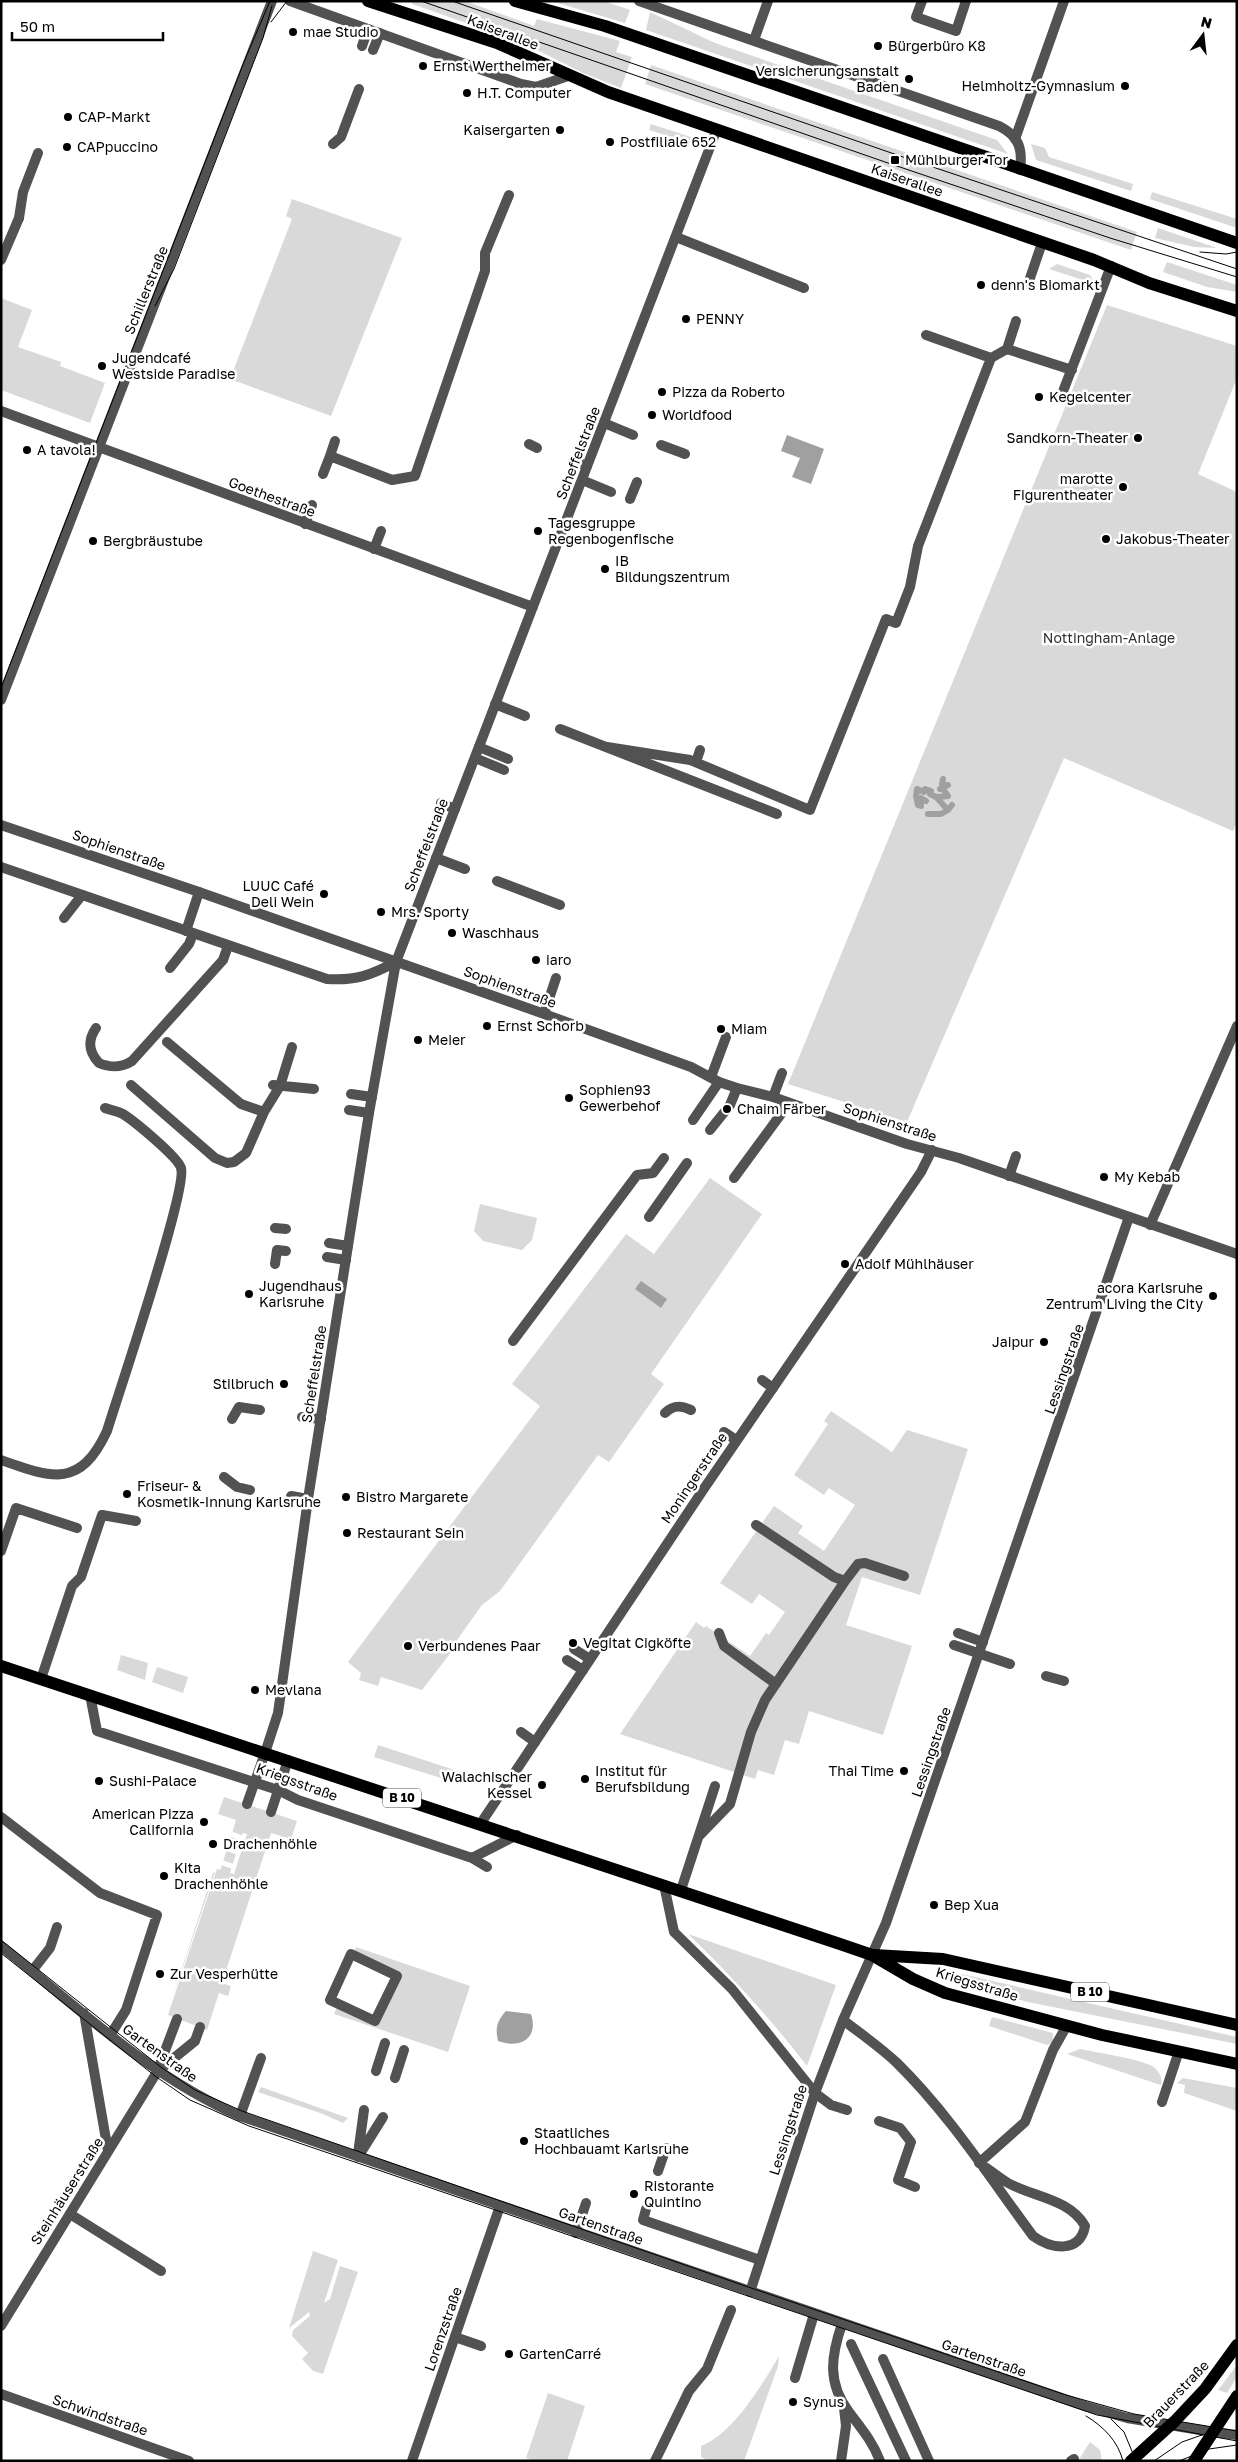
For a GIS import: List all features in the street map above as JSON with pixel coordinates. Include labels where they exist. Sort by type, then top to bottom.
[{"type":"main road","name":"Kaiserallee","points":[[368,1],[497,43],[568,76],[608,92],[1111,266],[1149,283],[1237,311]]},
{"type":"main road","points":[[515,1],[605,26],[1237,243]]},
{"type":"main road","points":[[1222,306],[1237,306]]},
{"type":"main road","name":"B 10","points":[[1,1666],[481,1823],[872,1955]]},
{"type":"main road","name":"Kriegsstraße","points":[[872,1955],[943,1959],[1237,2026]]},
{"type":"main road","name":"Kriegsstraße","points":[[872,1955],[913,1979],[945,1993],[1066,2026],[1237,2064]]},
{"type":"main road","name":"Brauerstraße","points":[[1131,2461],[1170,2425],[1215,2378],[1237,2345]]},
{"type":"main road","points":[[1194,2461],[1237,2396]]},
{"type":"street","name":"Schillerstraße","points":[[1,700],[272,1]]},
{"type":"street","points":[[290,1],[521,84],[536,87],[548,85],[568,76]]},
{"type":"street","points":[[754,40],[768,1]]},
{"type":"street","points":[[922,1],[916,17],[956,31],[966,1]]},
{"type":"street","points":[[1015,139],[1064,1]]},
{"type":"street","points":[[640,2],[978,118],[1008,131],[1022,150],[1020,170]]},
{"type":"street","points":[[362,46],[368,29]]},
{"type":"street","points":[[373,50],[380,33]]},
{"type":"street","points":[[332,144],[341,136],[359,89]]},
{"type":"street","name":"Scheffelstraße","points":[[265,1753],[278,1713],[308,1499],[369,1113],[396,962],[716,129]]},
{"type":"street","points":[[1,260],[19,218],[23,192],[38,153]]},
{"type":"street","points":[[330,456],[392,480],[415,476],[485,271],[485,253],[509,195]]},
{"type":"street","points":[[676,237],[804,288]]},
{"type":"street","points":[[1028,284],[1042,243]]},
{"type":"street","points":[[1062,394],[1111,266]]},
{"type":"street","points":[[607,747],[696,762],[810,810],[886,619],[896,623],[910,587],[918,546],[991,358],[1007,349],[1016,321]]},
{"type":"street","points":[[926,336],[991,358]]},
{"type":"street","points":[[1007,349],[1072,370]]},
{"type":"street","name":"Goethestraße","points":[[1,411],[533,607]]},
{"type":"street","points":[[604,424],[633,435]]},
{"type":"street","points":[[323,474],[335,441]]},
{"type":"street","points":[[661,445],[684,454]]},
{"type":"street","points":[[573,461],[587,466]]},
{"type":"street","points":[[582,480],[612,492]]},
{"type":"street","points":[[630,499],[637,482]]},
{"type":"street","points":[[305,524],[312,505]]},
{"type":"street","points":[[374,549],[381,531]]},
{"type":"street","points":[[495,704],[525,716]]},
{"type":"street","points":[[560,729],[777,814]]},
{"type":"street","points":[[479,747],[508,759]]},
{"type":"street","points":[[696,762],[700,750]]},
{"type":"street","points":[[475,758],[504,770]]},
{"type":"street","points":[[441,803],[455,809]]},
{"type":"street","name":"Sophienstraße","points":[[1,825],[199,892],[544,1014],[692,1067],[715,1080],[737,1088],[773,1097],[907,1144],[932,1150],[1237,1254]]},
{"type":"street","points":[[436,858],[465,869]]},
{"type":"street","points":[[1,867],[327,979],[345,980],[369,976],[396,962]]},
{"type":"street","points":[[497,881],[560,905]]},
{"type":"street","points":[[170,968],[190,944],[190,932],[199,892]]},
{"type":"street","points":[[64,918],[82,895]]},
{"type":"street","points":[[96,1028],[91,1035],[90,1050],[99,1063],[107,1066],[124,1066],[144,1049],[223,960],[228,946]]},
{"type":"street","points":[[544,1014],[556,978]]},
{"type":"street","points":[[1150,1224],[1237,1026]]},
{"type":"street","points":[[693,1120],[715,1080],[726,1037]]},
{"type":"street","points":[[167,1042],[241,1104],[264,1112]]},
{"type":"street","points":[[131,1086],[215,1158],[227,1163],[240,1159],[246,1153],[292,1047]]},
{"type":"street","points":[[773,1097],[782,1073]]},
{"type":"street","points":[[276,1085],[314,1089]]},
{"type":"street","points":[[710,1130],[730,1105],[737,1088]]},
{"type":"street","points":[[351,1094],[372,1097]]},
{"type":"street","points":[[734,1178],[781,1114],[787,1102]]},
{"type":"street","points":[[1,1460],[32,1471],[57,1476],[78,1469],[96,1451],[107,1431],[168,1233],[182,1182],[181,1167],[171,1154],[122,1113],[105,1108]]},
{"type":"street","points":[[349,1110],[369,1113]]},
{"type":"street","name":"Moningerstraße","points":[[481,1823],[736,1440],[921,1172],[932,1150]]},
{"type":"street","points":[[1009,1176],[1016,1156]]},
{"type":"street","points":[[513,1341],[637,1175],[653,1173],[664,1158]]},
{"type":"street","points":[[649,1217],[687,1163]]},
{"type":"street","name":"Lessingstraße","points":[[750,2292],[814,2093],[843,2020],[886,1923],[1129,1217]]},
{"type":"street","points":[[275,1228],[286,1229]]},
{"type":"street","points":[[330,1240],[349,1243]]},
{"type":"street","points":[[275,1264],[277,1250],[286,1251]]},
{"type":"street","points":[[327,1257],[346,1260]]},
{"type":"street","points":[[762,1380],[772,1388]]},
{"type":"street","points":[[665,1413],[670,1408],[680,1406],[691,1410]]},
{"type":"street","points":[[232,1419],[239,1407],[260,1410]]},
{"type":"street","points":[[302,1417],[321,1419]]},
{"type":"street","points":[[724,1432],[736,1440]]},
{"type":"street","points":[[224,1477],[237,1487],[250,1490]]},
{"type":"street","points":[[291,1496],[308,1499]]},
{"type":"street","points":[[1,1551],[16,1508],[77,1528]]},
{"type":"street","points":[[41,1679],[72,1586],[81,1577],[102,1515],[136,1521]]},
{"type":"street","points":[[756,1525],[834,1577],[845,1581]]},
{"type":"street","points":[[699,1836],[730,1804],[756,1718],[776,1684],[858,1564],[865,1563],[904,1576]]},
{"type":"street","points":[[719,1633],[724,1646],[776,1684]]},
{"type":"street","points":[[958,1633],[983,1642]]},
{"type":"street","points":[[954,1645],[1010,1664]]},
{"type":"street","points":[[574,1649],[590,1659]]},
{"type":"street","points":[[567,1660],[583,1670]]},
{"type":"street","points":[[1046,1676],[1064,1681]]},
{"type":"street","name":"Kriegsstraße","points":[[90,1695],[97,1731],[278,1790],[298,1800],[472,1858],[487,1867]]},
{"type":"street","points":[[521,1732],[535,1742]]},
{"type":"street","points":[[247,1804],[265,1753]]},
{"type":"street","points":[[271,1812],[288,1760]]},
{"type":"street","points":[[681,1890],[715,1786]]},
{"type":"street","points":[[1,1817],[100,1893],[157,1915],[126,2010],[111,2034]]},
{"type":"street","points":[[472,1858],[517,1835]]},
{"type":"street","points":[[664,1885],[674,1932],[732,1989],[814,2093],[831,2104],[847,2110]]},
{"type":"street","points":[[32,1971],[50,1948],[57,1927]]},
{"type":"street","name":"Gartenstraße","points":[[1,1946],[158,2072],[193,2094],[240,2116],[576,2233],[1098,2410],[1127,2418],[1237,2435]]},
{"type":"street","points":[[352,1954],[397,1976],[375,2021],[330,2000],[352,1954]]},
{"type":"street","points":[[84,2013],[108,2151]]},
{"type":"street","name":"Steinhäuserstraße","points":[[1,2326],[158,2072],[178,2019]]},
{"type":"street","points":[[843,2020],[896,2062],[916,2083],[1033,2236],[1043,2243],[1068,2247],[1081,2238],[1085,2226],[1080,2218],[1071,2210],[1009,2183],[979,2163]]},
{"type":"street","points":[[979,2163],[1025,2122],[1052,2050],[1066,2026]]},
{"type":"street","name":"Steinhäuserstraße","points":[[158,2072],[195,2041],[200,2027]]},
{"type":"street","points":[[376,2071],[385,2043]]},
{"type":"street","points":[[396,2078],[404,2050]]},
{"type":"street","points":[[1162,2102],[1179,2052]]},
{"type":"street","points":[[240,2116],[261,2058]]},
{"type":"street","points":[[358,2157],[364,2110]]},
{"type":"street","points":[[358,2157],[383,2117]]},
{"type":"street","points":[[879,2121],[900,2128],[911,2142],[898,2180],[915,2187]]},
{"type":"street","points":[[658,2171],[666,2148]]},
{"type":"street","points":[[576,2233],[586,2204]]},
{"type":"street","name":"Lorenzstraße","points":[[412,2461],[500,2206]]},
{"type":"street","points":[[646,2209],[643,2220],[760,2260]]},
{"type":"street","points":[[70,2214],[161,2271]]},
{"type":"street","points":[[655,2461],[689,2391],[708,2369],[731,2310]]},
{"type":"street","points":[[795,2378],[814,2314]]},
{"type":"street","points":[[841,2461],[846,2426],[843,2403],[834,2376],[833,2359],[834,2346],[842,2324]]},
{"type":"street","points":[[455,2337],[480,2346]]},
{"type":"street","points":[[851,2344],[906,2461]]},
{"type":"street","points":[[883,2359],[930,2461]]},
{"type":"street","name":"Schwindstraße","points":[[1,2394],[189,2461]]},
{"type":"street","points":[[843,2403],[867,2434],[880,2461]]},
{"type":"green space","points":[[413,1],[465,1],[534,26],[537,19],[620,41],[616,52],[632,57],[621,88],[583,73],[521,42],[412,4]]},
{"type":"green space","points":[[551,1],[604,1],[630,10],[625,23]]},
{"type":"green space","points":[[650,12],[715,43],[997,140],[1008,154],[646,30]]},
{"type":"green space","points":[[651,65],[1137,232],[1131,250],[645,84]]},
{"type":"green space","points":[[651,124],[697,139],[701,146],[649,130]]},
{"type":"green space","points":[[1031,144],[1045,148],[1049,157],[1133,184],[1131,191],[1036,160]]},
{"type":"green space","points":[[1152,192],[1237,219],[1237,228],[1150,199]]},
{"type":"green space","points":[[292,199],[402,238],[331,416],[230,379],[292,219],[286,216]]},
{"type":"green space","points":[[1158,228],[1217,248],[1194,247],[1155,238]]},
{"type":"green space","points":[[1167,262],[1237,285],[1237,292],[1207,287],[1163,272]]},
{"type":"green space","points":[[1057,264],[1090,275],[1095,284],[1049,269]]},
{"type":"green space","points":[[1,298],[32,310],[18,347],[61,362],[60,366],[105,383],[90,423],[1,390]]},
{"type":"green space","name":"Nottingham-Anlage","points":[[1107,305],[1237,346],[1237,378],[1198,474],[1237,492],[1237,822],[1233,831],[1064,758],[907,1122],[788,1084]]},
{"type":"green space","points":[[710,1178],[762,1214],[651,1374],[664,1384],[609,1462],[598,1455],[500,1591],[482,1605],[457,1640],[459,1642],[422,1690],[381,1677],[378,1686],[359,1680],[361,1673],[348,1662],[540,1406],[512,1384],[626,1234],[654,1254]]},
{"type":"green space","points":[[480,1204],[537,1218],[532,1240],[522,1250],[483,1241],[474,1231]]},
{"type":"green space","points":[[831,1411],[892,1452],[907,1430],[968,1449],[920,1595],[862,1577],[846,1625],[912,1646],[883,1735],[809,1711],[799,1744],[785,1740],[774,1775],[758,1770],[755,1779],[620,1734],[696,1622],[704,1628],[706,1626],[750,1656],[766,1633],[769,1635],[785,1612],[759,1594],[752,1604],[720,1583],[774,1506],[803,1526],[798,1533],[824,1551],[855,1505],[829,1488],[824,1495],[794,1475],[828,1424],[824,1421]]},
{"type":"green space","points":[[121,1655],[148,1663],[145,1680],[117,1670]]},
{"type":"green space","points":[[157,1667],[188,1677],[183,1693],[152,1682]]},
{"type":"green space","points":[[378,1745],[464,1773],[460,1784],[374,1757]]},
{"type":"green space","points":[[224,1797],[297,1821],[291,1839],[271,1833],[222,1983],[231,1986],[228,1996],[219,1993],[207,2030],[168,2015],[217,1869],[234,1874],[247,1834],[233,1830],[236,1820],[218,1814]]},
{"type":"green space","points":[[215,1872],[168,2011],[213,1873]]},
{"type":"green space","points":[[688,1934],[836,1985],[807,2066],[750,1997]]},
{"type":"green space","points":[[356,1947],[470,1986],[448,2052],[334,2014],[338,2004],[375,2021],[397,1976],[354,1955]]},
{"type":"green space","points":[[940,1969],[1237,2037],[1237,2044],[1028,2002],[938,1978],[935,1975]]},
{"type":"green space","points":[[992,2017],[1053,2033],[1053,2043],[1047,2045],[989,2026]]},
{"type":"green space","points":[[1080,2049],[1127,2058],[1152,2066],[1160,2074],[1161,2085],[1067,2054]]},
{"type":"green space","points":[[1183,2078],[1237,2088],[1237,2111],[1184,2093],[1185,2085],[1177,2083]]},
{"type":"green space","points":[[261,2087],[348,2118],[343,2123],[323,2114],[258,2092]]},
{"type":"green space","points":[[313,2251],[338,2260],[324,2303],[330,2299],[340,2266],[358,2272],[323,2374],[313,2371],[302,2359],[308,2353],[292,2336],[293,2330],[310,2316],[309,2312],[289,2328]]},
{"type":"green space","points":[[779,2356],[778,2366],[744,2461],[708,2461],[701,2457],[701,2446],[713,2440],[735,2420],[764,2381]]},
{"type":"green space","points":[[1237,2365],[1237,2377],[1227,2393],[1218,2390]]},
{"type":"green space","points":[[548,2393],[585,2406],[567,2461],[534,2461],[526,2458]]},
{"type":"green space","points":[[1090,2442],[1100,2450],[1102,2461],[1078,2461]]},
{"type":"shaded area","points":[[787,435],[824,449],[811,484],[792,477],[800,458],[781,451]]},
{"type":"shaded area","points":[[641,1281],[667,1299],[661,1308],[635,1289]]},
{"type":"shaded area","points":[[506,2011],[531,2014],[532,2030],[526,2040],[514,2044],[498,2041],[498,2025]]},
{"type":"waterway","points":[[938,797],[948,796],[943,789],[940,789],[948,785],[942,784],[943,779]]},
{"type":"waterway","points":[[926,801],[921,798],[921,806],[918,805],[917,789],[924,792],[925,789],[931,791],[930,794],[940,799]]},
{"type":"waterway","points":[[937,798],[948,810],[952,805]]},
{"type":"waterway","points":[[928,814],[941,814],[948,810]]},
{"type":"tunnel","points":[[177,2019],[247,1804]]},
{"type":"tunnel","points":[[200,2027],[271,1812]]},
{"type":"tram line","points":[[1,688],[244,62],[270,1]]},
{"type":"tram line","points":[[271,22],[287,1]]},
{"type":"tram line","points":[[421,1],[888,163],[1110,238],[1237,277]]},
{"type":"tram line","points":[[452,1],[903,157],[1237,269]]},
{"type":"tram line","points":[[155,306],[174,269],[263,38],[272,6]]},
{"type":"tram line","points":[[1200,252],[1226,254],[1237,252]]},
{"type":"tram line","points":[[1,1940],[162,2068],[195,2090],[242,2111],[1066,2395],[1134,2414],[1237,2431]]},
{"type":"tram line","points":[[1,1953],[155,2076],[190,2100],[249,2126],[1097,2415],[1237,2441]]},
{"type":"tram line","points":[[1086,2416],[1098,2424],[1114,2441],[1123,2461]]},
{"type":"tram line","points":[[1111,2419],[1124,2432],[1136,2461]]},
{"type":"tram line","points":[[1154,2461],[1182,2442],[1202,2435]]},
{"type":"tram line","points":[[1179,2461],[1209,2449],[1237,2445]]},
{"type":"place","name":"mae Studio","points":[[293,32]]},
{"type":"place","name":"Bürgerbüro K8","points":[[878,46]]},
{"type":"place","name":"Ernst Wertheimer","points":[[423,66]]},
{"type":"place","name":"Versicherungsanstalt Baden","points":[[909,79]]},
{"type":"place","name":"Helmholtz-Gymnasium","points":[[1125,86]]},
{"type":"place","name":"H.T. Computer","points":[[467,93]]},
{"type":"place","name":"CAP-Markt","points":[[68,117]]},
{"type":"place","name":"Kaisergarten","points":[[560,130]]},
{"type":"place","name":"Postfiliale 652","points":[[610,142]]},
{"type":"place","name":"CAPpuccino","points":[[67,147]]},
{"type":"place","name":"Mühlburger Tor","points":[[895,160]]},
{"type":"place","name":"denn's Biomarkt","points":[[981,285]]},
{"type":"place","name":"PENNY","points":[[686,319]]},
{"type":"place","name":"Jugendcafé Westside Paradise","points":[[102,366]]},
{"type":"place","name":"Pizza da Roberto","points":[[662,392]]},
{"type":"place","name":"Kegelcenter","points":[[1039,397]]},
{"type":"place","name":"Worldfood","points":[[652,415]]},
{"type":"place","name":"Sandkorn-Theater","points":[[1138,438]]},
{"type":"place","name":"A tavola!","points":[[27,450]]},
{"type":"place","name":"marotte Figurentheater","points":[[1123,487]]},
{"type":"place","name":"Tagesgruppe Regenbogenfische","points":[[538,531]]},
{"type":"place","name":"Jakobus-Theater","points":[[1106,539]]},
{"type":"place","name":"Bergbräustube","points":[[93,541]]},
{"type":"place","name":"IB Bildungszentrum","points":[[605,569]]},
{"type":"place","name":"LUUC Café Deli Wein","points":[[324,894]]},
{"type":"place","name":"Mrs. Sporty","points":[[381,912]]},
{"type":"place","name":"Waschhaus","points":[[452,933]]},
{"type":"place","name":"iaro","points":[[536,960]]},
{"type":"place","name":"Ernst Schorb","points":[[487,1026]]},
{"type":"place","name":"Miam","points":[[721,1029]]},
{"type":"place","name":"Meier","points":[[418,1040]]},
{"type":"place","name":"Sophien93 Gewerbehof","points":[[569,1098]]},
{"type":"place","name":"Chaim Färber","points":[[727,1109]]},
{"type":"place","name":"My Kebab","points":[[1104,1177]]},
{"type":"place","name":"Adolf Mühlhäuser","points":[[845,1264]]},
{"type":"place","name":"Jugendhaus Karlsruhe","points":[[249,1294]]},
{"type":"place","name":"acora Karlsruhe Zentrum Living the City","points":[[1213,1296]]},
{"type":"place","name":"Jaipur","points":[[1044,1342]]},
{"type":"place","name":"Stilbruch","points":[[284,1384]]},
{"type":"place","name":"Friseur- & Kosmetik-Innung Karlsruhe","points":[[127,1494]]},
{"type":"place","name":"Bistro Margarete","points":[[346,1497]]},
{"type":"place","name":"Restaurant Sein","points":[[347,1533]]},
{"type":"place","name":"Vegitat Cigköfte","points":[[573,1643]]},
{"type":"place","name":"Verbundenes Paar","points":[[408,1646]]},
{"type":"place","name":"Mevlana","points":[[255,1690]]},
{"type":"place","name":"Thai Time","points":[[904,1771]]},
{"type":"place","name":"Institut für Berufsbildung","points":[[585,1779]]},
{"type":"place","name":"Sushi-Palace","points":[[99,1781]]},
{"type":"place","name":"Walachischer Kessel","points":[[542,1785]]},
{"type":"place","name":"American Pizza California","points":[[204,1822]]},
{"type":"place","name":"Drachenhöhle","points":[[213,1844]]},
{"type":"place","name":"Kita Drachenhöhle","points":[[164,1876]]},
{"type":"place","name":"Bep Xua","points":[[934,1905]]},
{"type":"place","name":"Zur Vesperhütte","points":[[160,1974]]},
{"type":"place","name":"Staatliches Hochbauamt Karlsruhe","points":[[524,2141]]},
{"type":"place","name":"Ristorante Quintino","points":[[634,2194]]},
{"type":"place","name":"GartenCarré","points":[[509,2354]]},
{"type":"place","name":"Synus","points":[[793,2402]]}]
